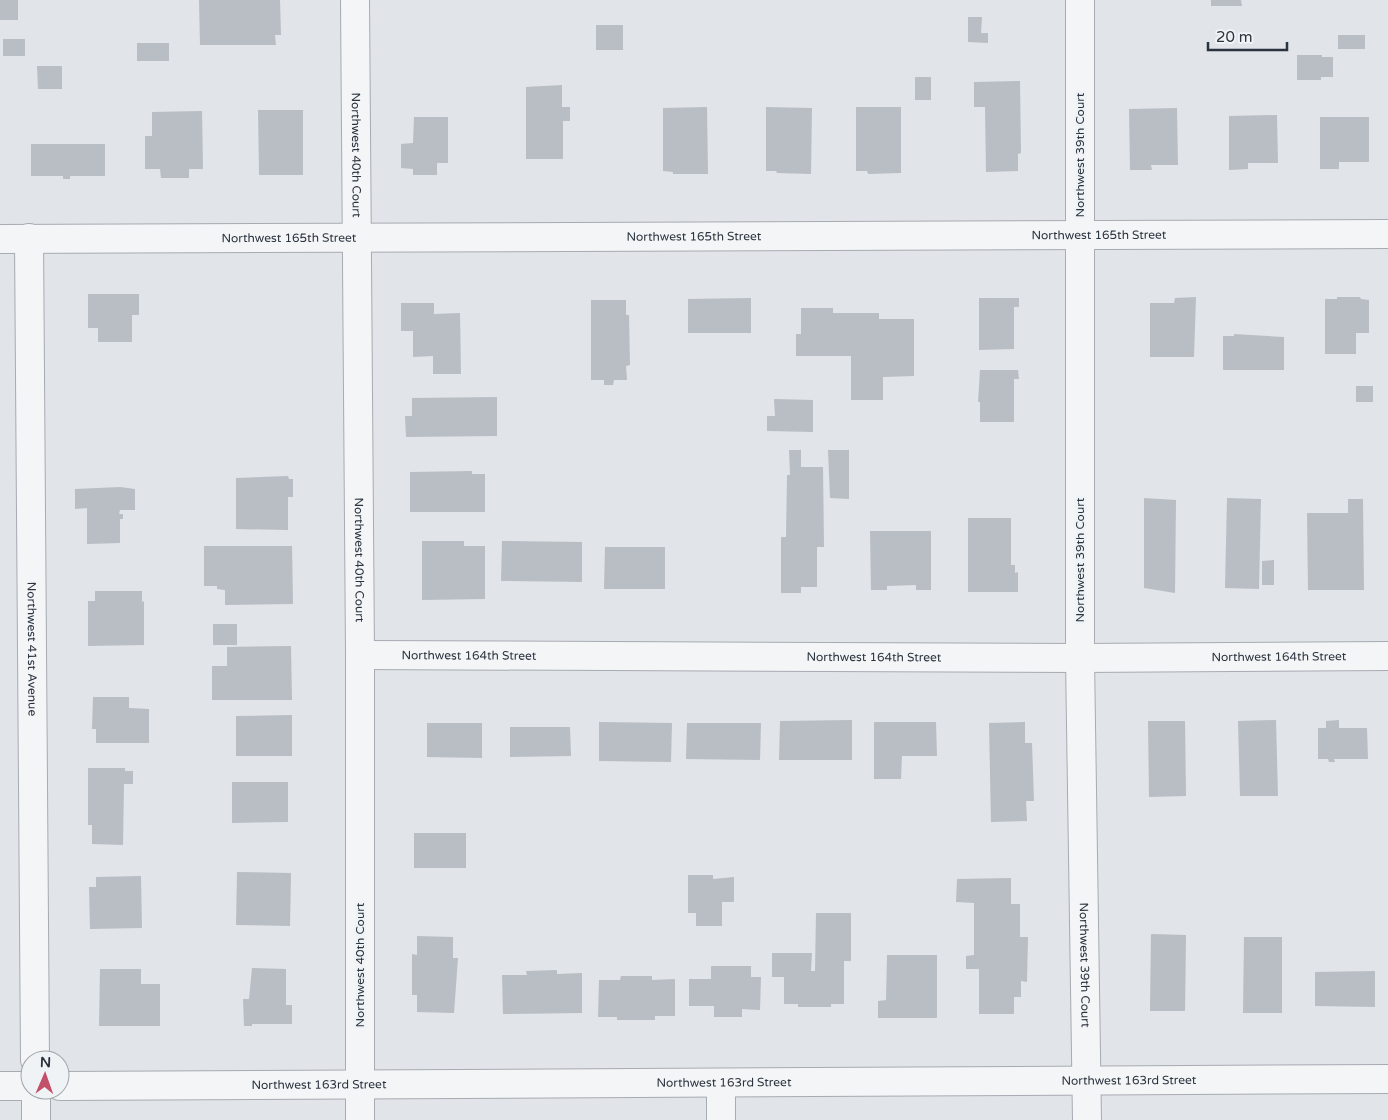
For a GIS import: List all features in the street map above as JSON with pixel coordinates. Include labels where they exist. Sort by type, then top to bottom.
[{"type":"street","name":"Northwest 40th Court","points":[[355,0],[360,655],[360,1120]]},
{"type":"street","name":"Northwest 39th Court","points":[[1080,0],[1080,658],[1086,1120]]},
{"type":"street","name":"Northwest 165th Street","points":[[0,238],[1388,234]]},
{"type":"street","name":"Northwest 41st Avenue","points":[[29,238],[35,1050]]},
{"type":"street","name":"Northwest 164th Street","points":[[360,655],[1080,658],[1388,656]]},
{"type":"street","name":"Northwest 163rd Street","points":[[70,1086],[1388,1079]]},
{"type":"street","points":[[721,1084],[721,1120]]},
{"type":"street","points":[[0,1086],[20,1086]]},
{"type":"street","points":[[36,1100],[36,1120]]},
{"type":"building","points":[[0,0],[18,0],[18,20],[0,20]]},
{"type":"building","points":[[199,0],[280,0],[281,35],[275,35],[276,45],[200,45]]},
{"type":"building","points":[[1211,0],[1241,0],[1242,6],[1211,6]]},
{"type":"building","points":[[968,17],[982,17],[981,33],[988,33],[988,43],[968,42]]},
{"type":"building","points":[[596,25],[623,25],[623,50],[596,50]]},
{"type":"building","points":[[1338,35],[1365,35],[1365,49],[1338,49]]},
{"type":"building","points":[[3,39],[25,39],[25,56],[3,56]]},
{"type":"building","points":[[137,43],[169,43],[169,61],[137,61]]},
{"type":"building","points":[[1297,55],[1333,57],[1333,77],[1321,77],[1321,80],[1297,80]]},
{"type":"building","points":[[37,66],[62,66],[62,89],[38,89]]},
{"type":"building","points":[[915,77],[931,77],[931,100],[915,100]]},
{"type":"building","points":[[1020,81],[1021,153],[1018,154],[1018,171],[986,172],[985,107],[974,107],[974,82]]},
{"type":"building","points":[[562,85],[562,107],[570,107],[570,121],[563,121],[563,159],[526,159],[526,87]]},
{"type":"building","points":[[707,107],[708,174],[673,174],[673,172],[663,171],[663,108]]},
{"type":"building","points":[[766,107],[812,108],[811,174],[766,171]]},
{"type":"building","points":[[856,107],[901,107],[901,173],[868,174],[867,171],[856,171]]},
{"type":"building","points":[[1177,108],[1178,165],[1151,165],[1152,170],[1130,170],[1129,109]]},
{"type":"building","points":[[258,110],[303,110],[303,175],[259,175]]},
{"type":"building","points":[[202,111],[203,169],[189,169],[189,178],[161,178],[160,169],[145,169],[145,136],[152,136],[152,112]]},
{"type":"building","points":[[1277,115],[1278,163],[1248,163],[1248,169],[1229,170],[1229,116]]},
{"type":"building","points":[[414,117],[448,117],[448,163],[437,163],[437,175],[413,175],[413,169],[401,168],[401,144],[413,143]]},
{"type":"building","points":[[1320,117],[1369,117],[1369,162],[1339,162],[1339,169],[1320,169]]},
{"type":"building","points":[[31,144],[105,144],[105,176],[70,176],[70,179],[63,179],[63,176],[31,176]]},
{"type":"building","points":[[88,294],[139,294],[139,315],[132,315],[132,342],[98,342],[98,328],[88,328]]},
{"type":"building","points":[[1196,297],[1194,357],[1150,357],[1150,303],[1174,303],[1175,298]]},
{"type":"building","points":[[1337,297],[1360,297],[1361,299],[1369,300],[1369,333],[1356,333],[1356,354],[1325,354],[1325,299],[1337,299]]},
{"type":"building","points":[[751,298],[751,333],[688,333],[688,299]]},
{"type":"building","points":[[979,298],[1019,298],[1019,307],[1014,307],[1014,349],[979,350]]},
{"type":"building","points":[[591,300],[626,300],[626,315],[629,315],[630,365],[626,366],[627,380],[614,380],[613,385],[604,385],[604,380],[591,380]]},
{"type":"building","points":[[401,303],[434,303],[434,314],[460,313],[461,374],[433,374],[433,356],[413,357],[413,331],[401,331]]},
{"type":"building","points":[[801,308],[833,308],[833,313],[879,313],[879,319],[914,319],[914,376],[883,377],[883,400],[851,400],[851,356],[796,356],[796,334],[801,334]]},
{"type":"building","points":[[1234,334],[1284,337],[1284,370],[1223,370],[1223,336],[1234,336]]},
{"type":"building","points":[[980,370],[1018,370],[1019,379],[1014,379],[1014,422],[980,422],[980,402],[978,402]]},
{"type":"building","points":[[1356,386],[1373,386],[1373,402],[1356,402]]},
{"type":"building","points":[[497,397],[497,436],[406,437],[405,416],[412,416],[412,398]]},
{"type":"building","points":[[774,399],[813,400],[813,432],[767,431],[767,416],[775,416]]},
{"type":"building","points":[[789,450],[801,450],[801,467],[823,467],[824,547],[817,547],[817,587],[801,587],[801,593],[781,593],[781,537],[786,537],[787,475],[790,475]]},
{"type":"building","points":[[828,450],[849,450],[849,499],[830,498]]},
{"type":"building","points":[[472,471],[472,474],[485,474],[485,512],[410,512],[410,472]]},
{"type":"building","points":[[288,476],[289,479],[293,479],[293,497],[288,497],[288,530],[236,529],[236,478]]},
{"type":"building","points":[[120,487],[135,489],[135,510],[120,510],[119,514],[123,514],[123,519],[120,519],[120,543],[87,544],[87,508],[75,509],[75,489]]},
{"type":"building","points":[[1144,498],[1176,500],[1175,593],[1144,588]]},
{"type":"building","points":[[1227,498],[1261,499],[1259,589],[1225,588]]},
{"type":"building","points":[[1348,499],[1363,499],[1364,590],[1308,590],[1307,513],[1348,513]]},
{"type":"building","points":[[968,518],[1011,518],[1011,565],[1015,565],[1015,573],[1018,572],[1018,592],[968,592]]},
{"type":"building","points":[[870,531],[931,531],[931,590],[916,590],[916,585],[887,586],[887,590],[871,590]]},
{"type":"building","points":[[422,541],[464,541],[464,546],[485,546],[485,599],[422,600]]},
{"type":"building","points":[[502,541],[582,542],[582,582],[501,581]]},
{"type":"building","points":[[204,546],[292,546],[293,604],[225,605],[225,590],[217,589],[217,586],[204,586]]},
{"type":"building","points":[[605,547],[665,547],[665,589],[604,589]]},
{"type":"building","points":[[1274,560],[1274,585],[1262,585],[1262,561]]},
{"type":"building","points":[[95,591],[142,591],[142,602],[144,601],[144,645],[88,646],[88,601],[95,601]]},
{"type":"building","points":[[213,624],[237,624],[237,645],[213,645]]},
{"type":"building","points":[[291,646],[292,700],[212,700],[212,666],[227,666],[227,647]]},
{"type":"building","points":[[93,697],[129,697],[129,708],[149,709],[149,743],[96,743],[96,729],[92,729]]},
{"type":"building","points":[[292,715],[292,756],[236,756],[236,716]]},
{"type":"building","points":[[852,720],[852,760],[779,760],[780,721]]},
{"type":"building","points":[[1276,720],[1278,796],[1240,796],[1238,721]]},
{"type":"building","points":[[1339,720],[1339,728],[1367,728],[1368,759],[1334,759],[1335,762],[1329,762],[1328,759],[1318,759],[1318,728],[1326,728],[1326,721]]},
{"type":"building","points":[[1148,721],[1185,721],[1186,796],[1149,797]]},
{"type":"building","points":[[599,722],[672,723],[671,762],[599,761]]},
{"type":"building","points":[[874,722],[936,722],[937,756],[902,756],[901,779],[874,779]]},
{"type":"building","points":[[1025,722],[1025,743],[1032,743],[1034,801],[1026,801],[1027,821],[991,822],[989,723]]},
{"type":"building","points":[[427,723],[482,723],[482,758],[427,757]]},
{"type":"building","points":[[687,723],[761,723],[760,760],[686,759]]},
{"type":"building","points":[[510,727],[570,727],[571,756],[510,757]]},
{"type":"building","points":[[88,768],[125,768],[125,771],[133,771],[133,784],[124,784],[123,845],[92,844],[92,825],[88,825]]},
{"type":"building","points":[[232,782],[288,782],[288,822],[232,823]]},
{"type":"building","points":[[414,833],[466,833],[466,868],[414,868]]},
{"type":"building","points":[[237,872],[291,873],[290,926],[236,925]]},
{"type":"building","points":[[688,875],[713,875],[713,879],[734,877],[734,902],[722,902],[722,926],[696,926],[696,913],[688,913]]},
{"type":"building","points":[[141,876],[142,928],[90,929],[89,887],[96,887],[96,877]]},
{"type":"building","points":[[1011,878],[1011,904],[1020,904],[1020,937],[1028,937],[1027,982],[1021,981],[1021,997],[1014,997],[1014,1014],[979,1014],[979,969],[966,969],[966,956],[974,955],[974,903],[956,902],[957,879]]},
{"type":"building","points":[[816,913],[851,913],[851,961],[844,961],[844,1004],[831,1004],[831,1007],[798,1007],[798,1004],[784,1004],[784,977],[772,977],[772,953],[812,953],[811,971],[815,971]]},
{"type":"building","points":[[1151,934],[1186,935],[1185,1011],[1150,1011]]},
{"type":"building","points":[[417,936],[453,937],[453,958],[458,958],[454,1013],[417,1012],[417,995],[412,995],[412,954],[417,955]]},
{"type":"building","points":[[1244,937],[1282,937],[1282,1013],[1243,1013]]},
{"type":"building","points":[[887,955],[937,955],[937,1018],[878,1018],[878,1001],[886,1000]]},
{"type":"building","points":[[711,966],[751,966],[751,977],[761,977],[760,1010],[742,1009],[742,1017],[714,1017],[714,1006],[689,1006],[689,979],[711,979]]},
{"type":"building","points":[[252,968],[286,969],[286,1005],[292,1005],[292,1024],[252,1024],[252,1026],[244,1026],[243,999],[249,999]]},
{"type":"building","points":[[100,969],[141,969],[141,984],[160,984],[160,1026],[99,1026]]},
{"type":"building","points":[[557,970],[557,974],[582,973],[582,1013],[503,1014],[502,975],[527,975],[526,971]]},
{"type":"building","points":[[1375,971],[1375,1007],[1315,1006],[1315,972]]},
{"type":"building","points":[[621,976],[652,976],[652,980],[675,979],[675,1016],[655,1016],[655,1020],[617,1020],[617,1017],[598,1017],[599,980],[620,980]]}]
